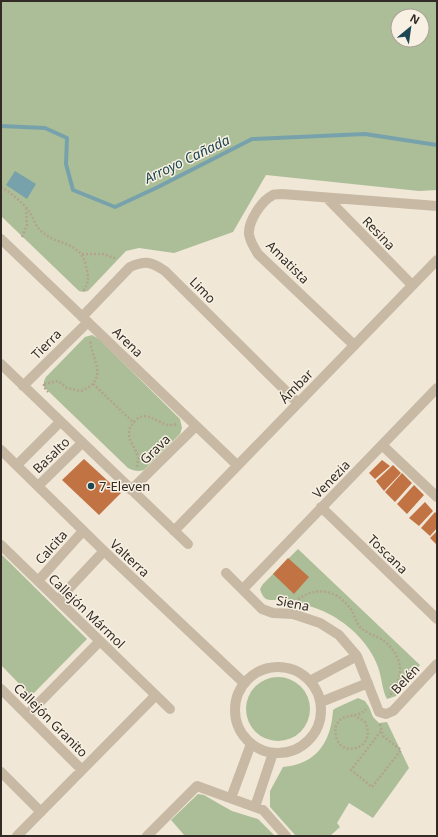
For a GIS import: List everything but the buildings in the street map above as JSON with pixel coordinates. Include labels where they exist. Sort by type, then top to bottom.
[{"type":"street","name":"Amatista","points":[[327,198],[282,194],[273,195],[267,200],[252,219],[249,232],[251,242],[258,254],[354,345]]},
{"type":"street","points":[[327,198],[437,206]]},
{"type":"street","name":"Resina","points":[[327,198],[412,285]]},
{"type":"street","name":"Arena","points":[[1,239],[237,465]]},
{"type":"street","name":"Ámbar","points":[[174,531],[437,260]]},
{"type":"street","name":"Limo","points":[[85,319],[130,267],[137,264],[150,262],[165,271],[298,403]]},
{"type":"street","name":"Tierra","points":[[23,386],[85,319]]},
{"type":"street","points":[[1,364],[188,544]]},
{"type":"street","name":"Venezia","points":[[243,589],[437,388]]},
{"type":"street","name":"Basalto","points":[[17,465],[60,422]]},
{"type":"street","name":"Grava","points":[[131,490],[196,426]]},
{"type":"street","name":"Basalto","points":[[38,486],[82,443]]},
{"type":"street","points":[[382,445],[437,497]]},
{"type":"street","name":"Valterra","points":[[1,450],[83,531],[244,683]]},
{"type":"street","name":"Toscana","points":[[321,508],[437,619]]},
{"type":"street","name":"Calcita","points":[[38,581],[83,531]]},
{"type":"street","name":"Callejón Mármol","points":[[1,545],[170,710]]},
{"type":"street","points":[[58,600],[104,551]]},
{"type":"street","name":"Siena","points":[[226,573],[262,609],[273,613],[293,614],[320,623],[339,635],[357,656],[379,712],[386,714],[393,711]]},
{"type":"street","points":[[27,715],[100,641]]},
{"type":"street","points":[[310,681],[357,656]]},
{"type":"street","name":"Belén","points":[[393,711],[437,664]]},
{"type":"street","points":[[277,667],[292,669],[299,672],[310,681],[317,691],[320,702],[321,717],[316,731],[307,743],[294,751],[287,753],[273,753],[264,751],[251,744],[241,733],[235,718],[235,703],[244,683],[256,673],[269,668],[277,667]]},
{"type":"street","points":[[320,702],[368,683]]},
{"type":"street","name":"Callejón Granito","points":[[1,689],[82,770]]},
{"type":"street","points":[[17,836],[156,696]]},
{"type":"street","points":[[231,798],[251,744]]},
{"type":"street","points":[[255,807],[273,753]]},
{"type":"street","points":[[1,772],[41,812]]},
{"type":"street","points":[[147,836],[197,786],[263,810],[286,836]]},
{"type":"path","points":[[1,188],[13,196],[26,208],[40,230],[51,239],[65,243],[82,254],[85,259],[89,281],[83,292]]},
{"type":"path","points":[[22,237],[27,225],[26,208]]},
{"type":"path","points":[[82,254],[104,254],[116,260]]},
{"type":"path","points":[[54,397],[44,387],[44,384],[58,381],[67,388],[81,391],[93,384],[98,372],[90,346],[92,335]]},
{"type":"path","points":[[93,384],[134,423]]},
{"type":"path","points":[[136,471],[138,458],[130,443],[129,434],[134,423],[139,418],[143,417],[154,418],[167,425],[182,423]]},
{"type":"path","points":[[295,602],[302,596],[312,592],[329,592],[337,595],[351,609],[359,626],[364,631],[381,639],[389,646],[398,659],[400,673],[399,680],[387,700]]},
{"type":"path","points":[[354,715],[365,722],[368,734],[366,741],[360,746],[353,749],[348,749],[340,744],[336,738],[335,728],[337,723],[343,718],[354,715],[362,713],[368,705]]},
{"type":"path","points":[[380,720],[383,736],[401,750],[372,786],[351,770],[381,731]]},
{"type":"green space","points":[[1,1],[437,1],[437,190],[419,191],[266,175],[233,232],[174,253],[139,248],[126,251],[88,291],[79,291],[1,216]]},
{"type":"green space","points":[[92,335],[99,339],[180,419],[182,428],[180,434],[144,470],[136,471],[128,468],[44,387],[46,377],[85,337]]},
{"type":"green space","points":[[298,549],[420,665],[396,696],[387,699],[374,658],[363,641],[349,627],[314,607],[285,600],[268,600],[263,596],[260,589],[263,584]]},
{"type":"green space","points":[[1,554],[87,639],[31,696],[1,665]]},
{"type":"green space","points":[[272,677],[284,677],[301,686],[308,697],[310,709],[308,721],[301,732],[284,741],[272,741],[260,736],[251,727],[246,715],[246,703],[251,691],[260,682]]},
{"type":"green space","points":[[358,698],[365,701],[373,717],[379,723],[387,722],[409,768],[373,818],[349,803],[337,823],[340,827],[330,836],[296,836],[270,807],[270,791],[283,767],[295,765],[304,761],[320,750],[329,732],[333,710]]},
{"type":"green space","points":[[198,794],[204,795],[232,811],[258,819],[275,836],[185,836],[171,820]]},
{"type":"water","points":[[15,171],[36,184],[27,199],[6,185]]},
{"type":"waterway","name":"Arroyo Cañada","points":[[1,126],[45,128],[67,138],[66,164],[73,190],[115,207],[158,187],[252,139],[365,134],[437,145]]},
{"type":"place","name":"7-Eleven","points":[[91,486]]}]
